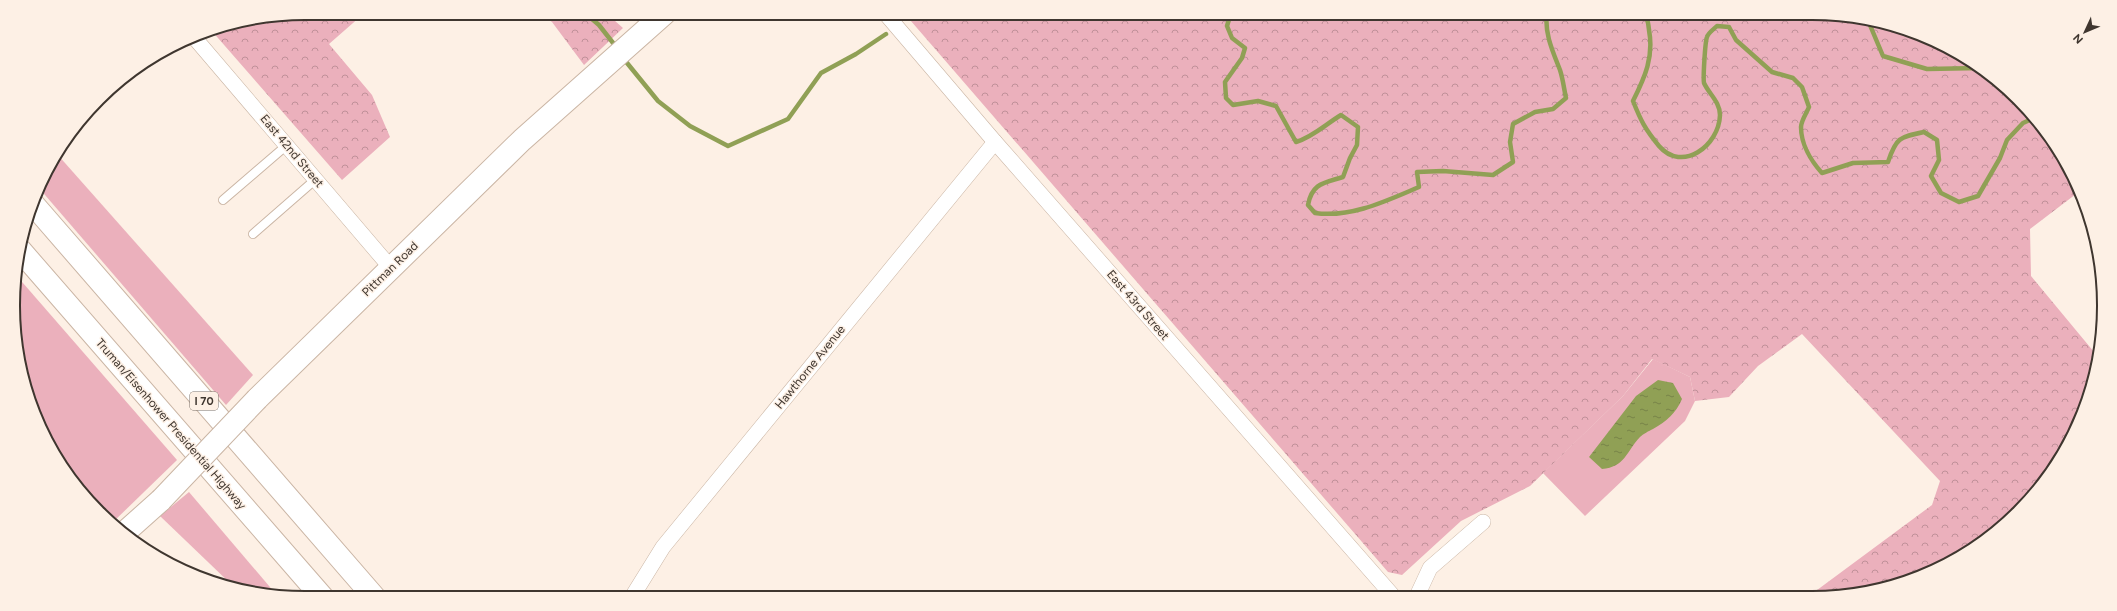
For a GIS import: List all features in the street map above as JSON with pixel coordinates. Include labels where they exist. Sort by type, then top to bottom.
[{"type":"main road","name":"Pittman Road","points":[[128,529],[161,500],[257,399],[522,140],[657,20]]},
{"type":"main road","name":"I 70","points":[[37,209],[369,591]]},
{"type":"main road","name":"Truman/Eisenhower Presidential Highway","points":[[24,255],[317,591]]},
{"type":"street","name":"East 43rd Street","points":[[890,20],[1386,591]]},
{"type":"street","name":"East 42nd Street","points":[[198,41],[391,268]]},
{"type":"street","name":"Hawthorne Avenue","points":[[636,591],[663,547],[995,142]]},
{"type":"street","points":[[1419,591],[1430,568],[1483,522]]},
{"type":"lane","points":[[223,200],[286,145]]},
{"type":"lane","points":[[253,234],[316,179]]},
{"type":"green space","points":[[356,20],[329,44],[372,95],[390,137],[342,180],[215,35],[250,25],[268,22]]},
{"type":"green space","points":[[549,20],[614,20],[623,28],[584,65]]},
{"type":"green space","points":[[910,20],[1812,20],[1849,22],[1867,25],[1903,35],[1938,49],[1970,68],[2000,91],[2026,117],[2049,147],[2068,179],[2075,195],[2030,229],[2031,276],[2094,351],[2092,361],[2082,397],[2068,432],[2049,464],[2026,494],[2000,520],[1970,543],[1938,562],[1903,576],[1867,586],[1849,589],[1816,591],[1932,505],[1940,481],[1802,334],[1758,366],[1729,397],[1695,401],[1690,377],[1652,359],[1623,396],[1530,486],[1461,521],[1402,575],[1388,572]]},
{"type":"green space","points":[[61,158],[253,375],[226,405],[43,193],[49,179]]},
{"type":"green space","points":[[21,281],[177,460],[116,519],[91,494],[68,464],[58,448],[49,432],[35,397],[25,361],[22,343],[20,306]]},
{"type":"green space","points":[[1653,359],[1690,377],[1695,401],[1685,421],[1585,516],[1543,473],[1623,396]]},
{"type":"green space","points":[[189,492],[272,589],[250,586],[226,579],[160,516]]},
{"type":"water","points":[[1658,380],[1673,383],[1682,399],[1677,408],[1663,423],[1640,437],[1620,462],[1610,468],[1602,469],[1589,457],[1636,396]]},
{"type":"waterway","points":[[593,20],[599,25],[617,48]]},
{"type":"waterway","points":[[1229,20],[1227,26],[1232,38],[1245,48],[1242,58],[1225,82],[1226,98],[1233,105],[1258,101],[1276,106],[1296,142],[1314,134],[1341,115],[1358,127],[1357,145],[1350,158],[1343,177],[1320,185],[1312,192],[1308,205],[1315,213],[1328,214],[1355,211],[1381,203],[1419,187],[1417,172],[1443,171],[1493,175],[1513,162],[1510,142],[1513,124],[1535,112],[1553,109],[1566,98],[1561,73],[1548,35],[1546,20]]},
{"type":"waterway","points":[[1648,20],[1650,40],[1649,58],[1645,75],[1633,101],[1638,114],[1650,135],[1668,154],[1678,157],[1688,156],[1698,152],[1706,146],[1713,137],[1718,126],[1720,110],[1704,83],[1706,40],[1717,26],[1729,27],[1736,40],[1772,72],[1793,78],[1802,87],[1809,107],[1801,125],[1801,133],[1811,158],[1822,173],[1853,163],[1888,162],[1896,143],[1909,135],[1924,132],[1937,140],[1939,160],[1931,176],[1941,193],[1959,202],[1978,196],[2000,158],[2007,140],[2023,123],[2029,120]]},
{"type":"waterway","points":[[1870,26],[1883,56],[1927,69],[1970,68]]},
{"type":"waterway","points":[[623,58],[658,101],[690,126],[728,146],[788,119],[821,73],[856,54],[886,34]]}]
